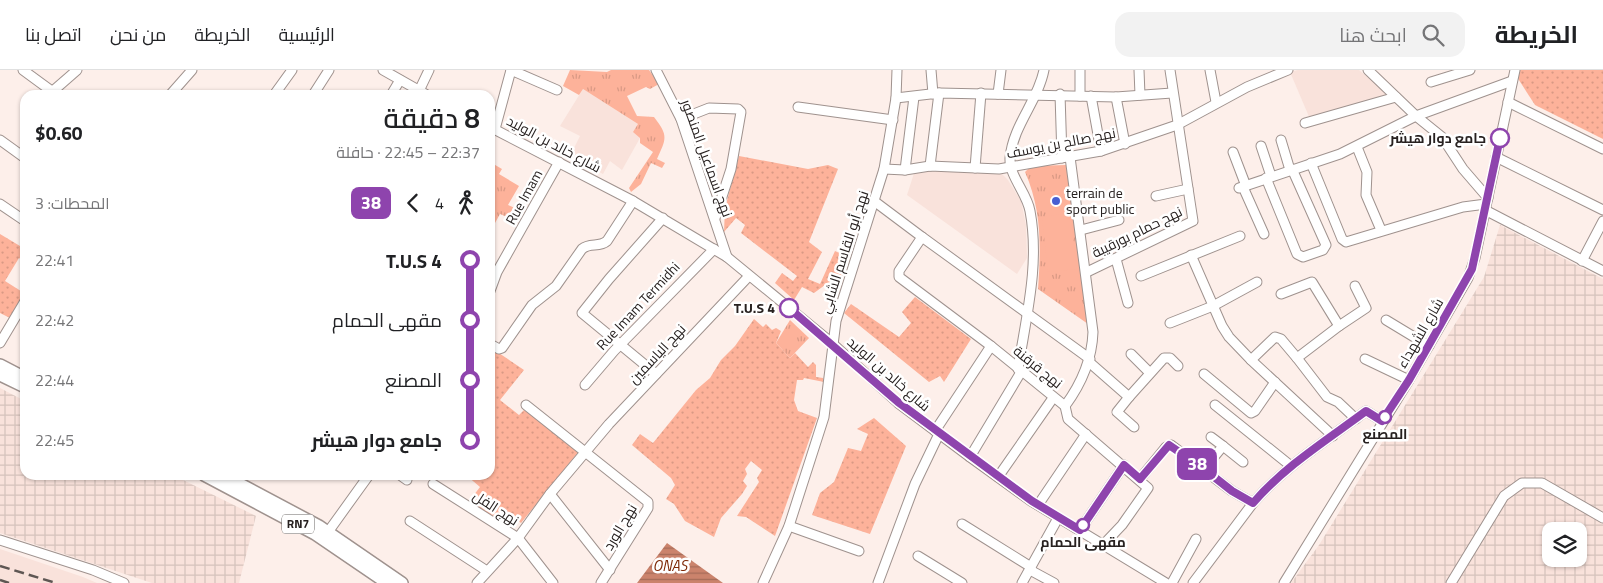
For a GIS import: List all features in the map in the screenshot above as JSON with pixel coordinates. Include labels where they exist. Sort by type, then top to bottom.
[{"type":"main road","points":[[0,365],[20,375]]},
{"type":"main road","points":[[0,375],[20,385]]},
{"type":"main road","name":"RN7","points":[[214,480],[307,529],[349,555],[387,583]]},
{"type":"main road","name":"RN7","points":[[233,480],[280,504],[328,532],[402,583]]},
{"type":"street","points":[[23,70],[51,90]]},
{"type":"street","points":[[58,90],[77,70]]},
{"type":"street","points":[[174,90],[192,70]]},
{"type":"street","points":[[278,90],[292,70]]},
{"type":"street","points":[[315,90],[329,70]]},
{"type":"street","points":[[383,70],[417,90]]},
{"type":"street","points":[[425,90],[429,70]]},
{"type":"street","points":[[495,119],[511,70],[558,90]]},
{"type":"street","name":"نهج اسماعيل المنصور","points":[[656,70],[681,119],[727,257]]},
{"type":"street","name":"نهج أبو القاسم الشابي","points":[[762,583],[789,526],[824,416],[839,310],[884,169],[896,98],[897,70]]},
{"type":"street","points":[[930,166],[936,93],[931,70]]},
{"type":"street","points":[[998,94],[1000,70]]},
{"type":"street","points":[[970,458],[1019,371],[1034,265],[1032,224],[1026,198],[1011,167],[1015,135],[1039,88],[1044,70]]},
{"type":"street","points":[[1080,70],[1080,96]]},
{"type":"street","points":[[1139,70],[1140,95]]},
{"type":"street","name":"نهج حمام بورقيبة","points":[[1087,272],[1190,224],[1193,217],[1177,125],[1170,70]]},
{"type":"street","points":[[1210,70],[1216,102]]},
{"type":"street","name":"نهج صالح بن يوسف","points":[[884,169],[905,170],[930,166],[1011,167],[1101,151],[1177,125],[1216,102],[1259,81],[1288,70]]},
{"type":"street","points":[[1368,70],[1416,116],[1442,136],[1486,204],[1582,261],[1603,271]]},
{"type":"street","points":[[1432,82],[1470,70]]},
{"type":"street","name":"شارع الشهداء","points":[[1284,583],[1409,380],[1472,269],[1515,70]]},
{"type":"street","points":[[394,90],[400,80]]},
{"type":"street","points":[[1242,187],[1357,146],[1416,116],[1512,81]]},
{"type":"street","points":[[896,98],[936,93],[1060,94],[1116,97],[1172,93]]},
{"type":"street","points":[[975,168],[982,93]]},
{"type":"street","name":"نهج قرقنة","points":[[922,237],[899,271],[899,277],[991,346],[1019,371],[1065,406],[1081,382],[1089,360],[1093,332],[1081,230],[1066,158],[1060,94]]},
{"type":"street","points":[[1091,96],[1101,151]]},
{"type":"street","points":[[905,170],[914,97]]},
{"type":"street","points":[[1116,97],[1124,144]]},
{"type":"street","points":[[1305,123],[1396,97]]},
{"type":"street","points":[[1508,102],[1603,149]]},
{"type":"street","points":[[798,107],[892,120]]},
{"type":"street","points":[[681,119],[710,108],[738,109],[741,112],[731,169],[715,218]]},
{"type":"street","name":"شارع خالد بن الوليد","points":[[495,130],[633,201],[727,257],[833,344],[898,402],[970,458],[1058,518],[1166,583]]},
{"type":"street","points":[[0,140],[20,154]]},
{"type":"street","points":[[1261,146],[1268,177],[1297,254],[1303,257],[1323,250],[1326,247],[1280,140]]},
{"type":"street","points":[[1357,146],[1367,172],[1366,195],[1381,230]]},
{"type":"street","points":[[1233,152],[1242,187],[1264,234]]},
{"type":"street","points":[[1496,157],[1603,210]]},
{"type":"street","name":"Rue Imam","points":[[495,268],[559,162]]},
{"type":"street","points":[[1311,163],[1343,241],[1349,241],[1463,207],[1486,204]]},
{"type":"street","points":[[1156,196],[1188,189]]},
{"type":"street","points":[[495,347],[499,349],[502,348],[532,305],[556,286],[582,248],[589,245],[601,245],[607,241],[633,201]]},
{"type":"street","points":[[874,201],[1089,360],[1128,397]]},
{"type":"street","points":[[0,204],[20,217]]},
{"type":"street","points":[[656,374],[621,343],[584,315],[583,311],[662,218]]},
{"type":"street","points":[[1081,230],[1118,220]]},
{"type":"street","points":[[1582,261],[1603,221]]},
{"type":"street","points":[[1142,276],[1240,236]]},
{"type":"street","name":"Rue Imam Termidhi","points":[[585,384],[621,343],[714,249]]},
{"type":"street","points":[[1191,255],[1229,337],[1333,436]]},
{"type":"street","points":[[1116,259],[1128,302]]},
{"type":"street","name":"نهج الياسمين","points":[[476,583],[518,538],[585,451],[749,276]]},
{"type":"street","points":[[1170,323],[1213,306],[1257,282]]},
{"type":"street","points":[[1281,294],[1312,282],[1339,326]]},
{"type":"street","points":[[1297,358],[1366,308],[1355,286]]},
{"type":"street","points":[[0,343],[20,309]]},
{"type":"street","points":[[1386,320],[1429,346]]},
{"type":"street","points":[[1251,360],[1275,337],[1281,339],[1327,397],[1338,402],[1356,419]]},
{"type":"street","points":[[878,583],[915,484],[937,432],[991,346]]},
{"type":"street","points":[[1131,354],[1150,373]]},
{"type":"street","points":[[1134,428],[1117,412],[1128,397],[1165,357],[1170,358],[1178,366]]},
{"type":"street","points":[[1365,359],[1409,380]]},
{"type":"street","points":[[1204,374],[1250,413],[1255,411],[1275,382]]},
{"type":"street","points":[[998,477],[1053,398]]},
{"type":"street","points":[[526,405],[585,451]]},
{"type":"street","points":[[1215,405],[1290,466]]},
{"type":"street","points":[[1065,406],[1068,419],[1148,486],[1147,492],[1122,525],[1103,545]]},
{"type":"street","points":[[1193,583],[1253,503],[1290,466],[1367,411],[1382,421]]},
{"type":"street","points":[[1038,505],[1086,434]]},
{"type":"street","points":[[1211,437],[1243,462]]},
{"type":"street","points":[[1140,479],[1169,445],[1232,491],[1253,503]]},
{"type":"street","points":[[1204,469],[1223,446]]},
{"type":"street","name":"نهج الورد","points":[[585,451],[649,503],[601,583]]},
{"type":"street","points":[[1080,530],[1124,465]]},
{"type":"street","points":[[328,532],[365,480]]},
{"type":"street","points":[[1451,583],[1504,496],[1522,483],[1542,483],[1603,518]]},
{"type":"street","name":"نهج الفل","points":[[432,484],[518,538]]},
{"type":"street","points":[[550,494],[610,570]]},
{"type":"street","points":[[1022,583],[1058,518]]},
{"type":"street","points":[[410,521],[487,570]]},
{"type":"street","points":[[962,524],[1054,583]]},
{"type":"street","points":[[789,526],[859,551]]},
{"type":"street","points":[[518,538],[553,583]]},
{"type":"street","points":[[1172,583],[1196,539]]},
{"type":"street","points":[[0,540],[93,570],[124,583]]},
{"type":"street","points":[[918,556],[962,583]]},
{"type":"shaded area","points":[[1298,70],[1359,70],[1391,97],[1310,119],[1290,72]]},
{"type":"shaded area","points":[[583,89],[638,124],[640,138],[622,170],[610,161],[603,174],[570,156],[580,136],[560,126]]},
{"type":"shaded area","points":[[916,167],[995,167],[1008,180],[1021,201],[1026,225],[1027,258],[1017,274],[907,195]]},
{"type":"shaded area","points":[[1500,225],[1603,279],[1603,583],[1291,583],[1319,545],[1484,277]]},
{"type":"shaded area","points":[[0,388],[20,398],[20,480],[183,480],[256,516],[239,583],[152,583],[0,533]]},
{"type":"shaded area","points":[[0,549],[83,577],[97,583],[0,583]]},
{"type":"green space","points":[[570,70],[607,72],[611,70],[649,70],[659,84],[650,89],[646,87],[627,96],[637,116],[654,117],[664,133],[664,142],[657,159],[665,163],[662,168],[651,163],[641,184],[631,192],[629,188],[653,152],[640,143],[640,138],[633,132],[638,124],[583,89],[579,95],[563,86]]},
{"type":"green space","points":[[1519,70],[1603,70],[1603,139],[1535,105],[1517,77]]},
{"type":"green space","points":[[739,156],[808,169],[828,165],[838,169],[809,242],[822,252],[808,279],[820,284],[835,251],[848,257],[837,295],[825,285],[814,293],[802,287],[794,300],[775,283],[782,273],[793,281],[797,276],[741,233],[745,225],[736,218],[724,232],[725,208]]},
{"type":"green space","points":[[495,165],[502,169],[499,174],[519,186],[508,205],[515,208],[507,217],[500,214],[495,223]]},
{"type":"green space","name":"terrain de sport public","points":[[1066,165],[1068,168],[1088,324],[1038,289],[1039,229],[1035,201],[1025,172],[1031,166]]},
{"type":"green space","points":[[1070,213],[1077,269],[1048,272],[1042,217]]},
{"type":"green space","points":[[0,234],[20,246],[20,259],[5,281],[20,290],[20,300],[10,318],[0,313]]},
{"type":"green space","points":[[915,297],[971,339],[944,382],[940,376],[929,382],[844,313],[851,304],[899,337],[911,323],[902,312]]},
{"type":"green space","points":[[754,319],[763,327],[766,324],[772,330],[776,328],[781,331],[776,343],[790,358],[795,353],[808,367],[813,362],[816,365],[816,377],[823,378],[824,382],[804,378],[803,380],[797,380],[794,400],[798,411],[817,418],[775,536],[746,517],[737,516],[759,482],[757,478],[762,470],[751,461],[745,469],[747,474],[743,481],[747,486],[721,518],[714,537],[685,521],[674,504],[666,499],[675,485],[671,478],[632,445],[640,434],[653,443],[696,390],[710,378],[721,360],[735,346]]},
{"type":"green space","points":[[790,320],[809,338],[790,358],[776,343]]},
{"type":"green space","points":[[495,350],[524,370],[500,400],[519,415],[524,410],[580,450],[521,523],[510,515],[498,531],[467,504],[480,487],[472,480],[495,480]]},
{"type":"green space","points":[[874,418],[906,446],[870,534],[812,515],[820,493],[834,482],[848,448],[861,451],[868,434],[857,429]]},
{"type":"water","name":"ONAS","points":[[667,543],[723,583],[637,583]]},
{"type":"railway","points":[[0,566],[56,583]]},
{"type":"railway","points":[[0,580],[9,583]]},
{"type":"bus line","name":"38","points":[[789,308],[898,402],[970,458],[1032,501],[1080,530],[1124,465],[1140,479],[1169,445],[1232,491],[1253,503],[1290,466],[1366,411],[1382,421],[1409,380],[1472,269],[1500,138]]},
{"type":"place","name":"جامع دوار هيشر","points":[[1500,138]]},
{"type":"place","name":"terrain de sport public","points":[[1056,201]]},
{"type":"place","name":"T.U.S 4","points":[[789,308]]},
{"type":"place","name":"المصنع","points":[[1385,417]]},
{"type":"place","name":"مقهى الحمام","points":[[1083,525]]}]
